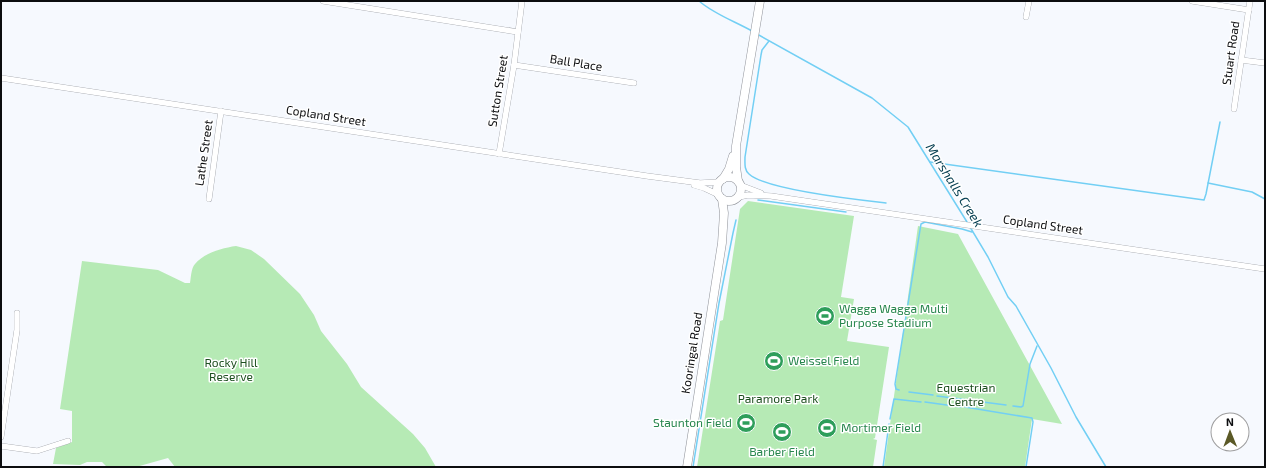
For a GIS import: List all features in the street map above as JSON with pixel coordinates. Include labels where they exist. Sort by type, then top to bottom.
[{"type":"main road","points":[[736,146],[736,167],[741,193],[737,198],[727,201],[720,197],[717,190],[721,180],[729,169],[736,146],[760,1]]},
{"type":"main road","points":[[721,180],[731,178],[739,183]]},
{"type":"main road","name":"Kooringal Road","points":[[720,197],[724,213],[722,243]]},
{"type":"main road","name":"Kooringal Road","points":[[687,467],[722,243],[727,217],[731,206],[737,198]]},
{"type":"street","points":[[323,1],[518,32]]},
{"type":"street","name":"Sutton Street","points":[[499,154],[514,64],[522,1]]},
{"type":"street","points":[[1026,16],[1029,1]]},
{"type":"street","points":[[1192,1],[1248,10]]},
{"type":"street","name":"Stuart Road","points":[[1234,109],[1250,1]]},
{"type":"street","points":[[1241,60],[1265,63]]},
{"type":"street","name":"Ball Place","points":[[514,64],[634,83]]},
{"type":"street","name":"Copland Street","points":[[1,78],[647,176],[700,183],[721,180]]},
{"type":"street","name":"Lathe Street","points":[[209,199],[221,111]]},
{"type":"street","name":"Copland Street","points":[[647,176],[696,185],[720,197]]},
{"type":"street","name":"Copland Street","points":[[739,183],[750,190],[771,196]]},
{"type":"street","name":"Copland Street","points":[[737,198],[748,195],[771,196],[1265,269]]},
{"type":"street","points":[[1,438],[17,330],[17,313]]},
{"type":"street","points":[[1,446],[37,451],[68,441]]},
{"type":"green space","name":"Paramore Park","points":[[748,201],[854,216],[841,297],[854,299],[847,341],[889,347],[875,438],[873,439],[877,440],[873,467],[697,467],[720,321],[723,320],[740,209]]},
{"type":"green space","name":"Equestrian Centre","points":[[918,226],[958,234],[1062,424],[1032,419],[1025,467],[884,467]]},
{"type":"green space","name":"Rocky Hill Reserve","points":[[236,246],[251,250],[264,259],[300,294],[314,315],[321,331],[347,364],[361,387],[413,434],[425,448],[436,467],[175,467],[168,458],[136,467],[107,467],[102,462],[87,462],[80,465],[53,464],[56,448],[72,442],[72,411],[60,409],[82,261],[158,270],[185,283],[190,283],[191,273],[195,264],[199,260],[214,252]]},
{"type":"waterway","name":"Marshalls Creek","points":[[699,1],[718,14],[752,31]]},
{"type":"waterway","name":"Marshalls Creek","points":[[757,34],[872,98],[908,127],[967,222]]},
{"type":"waterway","points":[[769,41],[762,50],[761,55],[745,157],[747,172],[759,180],[774,185],[835,197],[886,203]]},
{"type":"waterway","points":[[930,162],[1204,200],[1220,122]]},
{"type":"waterway","points":[[1208,183],[1252,192],[1265,199]]},
{"type":"waterway","points":[[758,200],[846,212]]},
{"type":"waterway","points":[[693,467],[719,303],[736,220]]},
{"type":"waterway","points":[[899,390],[896,389],[895,384],[921,224],[925,222],[972,232]]},
{"type":"waterway","name":"Marshalls Creek","points":[[970,227],[988,257],[1008,297],[1016,306],[1051,368],[1076,417],[1106,467]]},
{"type":"waterway","points":[[1013,406],[1023,406],[1030,364],[1037,346]]},
{"type":"waterway","points":[[909,392],[933,395]]},
{"type":"waterway","points":[[937,396],[968,400]]},
{"type":"waterway","points":[[890,419],[894,399],[921,402]]},
{"type":"waterway","points":[[975,401],[1006,405]]},
{"type":"waterway","points":[[925,402],[961,407]]},
{"type":"waterway","points":[[965,407],[1032,418],[1033,422],[1026,467]]},
{"type":"waterway","points":[[883,467],[889,424]]},
{"type":"place","name":"Wagga Wagga Multi Purpose Stadium","points":[[825,316]]},
{"type":"place","name":"Weissel Field","points":[[774,361]]},
{"type":"place","name":"Staunton Field","points":[[746,423]]},
{"type":"place","name":"Mortimer Field","points":[[827,428]]},
{"type":"place","name":"Barber Field","points":[[782,432]]}]
